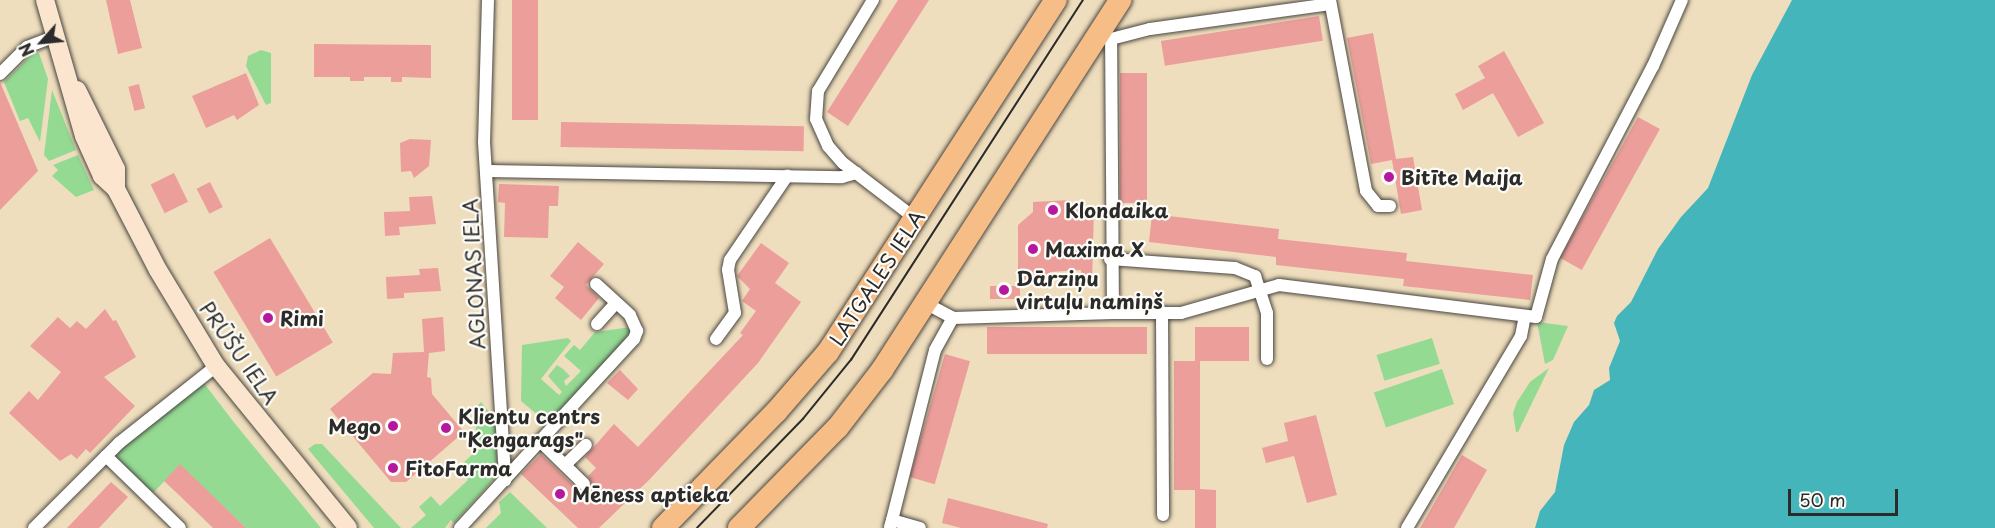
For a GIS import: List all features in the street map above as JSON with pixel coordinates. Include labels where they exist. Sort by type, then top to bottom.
[{"type":"highway","name":"LATGALES IELA","points":[[663,528],[804,382],[866,297],[1056,0]]},
{"type":"highway","points":[[739,528],[838,427],[927,304],[1105,36],[1120,0]]},
{"type":"street","name":"PRŪŠU IELA","points":[[45,0],[72,84],[80,93],[116,169],[116,189],[163,280],[216,366],[348,528]]},
{"type":"street","name":"AGLONAS IELA","points":[[488,0],[484,142],[488,171],[505,480]]},
{"type":"street","points":[[873,0],[814,101],[816,119],[828,146],[856,173],[916,219]]},
{"type":"street","points":[[927,304],[953,318],[1181,313],[1279,285],[1536,317],[1552,259],[1653,66],[1682,0]]},
{"type":"street","points":[[1113,313],[1105,36],[1302,3],[1330,2],[1366,191],[1378,206],[1390,206]]},
{"type":"street","points":[[0,74],[32,44],[55,36]]},
{"type":"street","points":[[488,171],[842,177],[856,173]]},
{"type":"street","points":[[716,339],[735,313],[728,270],[730,260],[787,176]]},
{"type":"street","points":[[1110,259],[1235,268],[1256,276],[1267,313],[1267,359]]},
{"type":"street","points":[[460,528],[634,339],[635,323],[596,284]]},
{"type":"street","points":[[597,324],[616,303]]},
{"type":"street","points":[[1162,312],[1163,515]]},
{"type":"street","points":[[1407,528],[1521,336],[1525,316]]},
{"type":"street","points":[[920,528],[891,524],[935,350],[953,318]]},
{"type":"street","points":[[34,528],[106,456],[216,366]]},
{"type":"street","points":[[541,442],[584,484]]},
{"type":"street","points":[[565,465],[586,445]]},
{"type":"street","points":[[106,456],[180,528]]},
{"type":"green space","points":[[261,50],[271,53],[271,103],[266,105],[246,66],[248,56]]},
{"type":"green space","points":[[39,53],[48,79],[40,142],[28,118],[20,121],[4,82],[32,54]]},
{"type":"green space","points":[[52,90],[76,150],[49,161],[44,155]]},
{"type":"green space","points":[[78,155],[94,190],[76,197],[52,176],[58,170],[53,165]]},
{"type":"green space","points":[[1537,322],[1568,326],[1553,360],[1545,364]]},
{"type":"green space","points":[[631,327],[628,341],[551,426],[521,401],[522,345],[568,338],[571,341],[541,379],[559,395],[562,392],[548,376],[557,365],[570,376],[564,381],[566,386],[581,371],[564,356],[574,345],[580,350],[595,332]]},
{"type":"green space","points":[[1432,338],[1440,364],[1384,381],[1377,355]]},
{"type":"green space","points":[[1549,368],[1516,432],[1513,413],[1517,402],[1530,382]]},
{"type":"green space","points":[[1442,369],[1454,404],[1386,427],[1374,392]]},
{"type":"green space","points":[[203,382],[321,528],[246,528],[180,465],[152,494],[117,461],[119,450]]},
{"type":"green space","points":[[481,402],[495,419],[498,469],[494,479],[454,523],[451,520],[445,528],[411,528],[426,515],[419,507],[431,496],[440,506],[468,480],[458,468],[477,450],[475,409]]},
{"type":"green space","points":[[315,444],[322,444],[401,528],[374,528],[308,449]]},
{"type":"green space","points":[[510,492],[547,528],[486,528],[501,513],[499,502]]},
{"type":"water","points":[[1792,0],[1995,0],[1995,528],[1535,528],[1540,511],[1555,492],[1564,445],[1574,422],[1589,405],[1594,390],[1610,380],[1609,368],[1620,341],[1614,323],[1617,316],[1631,302],[1658,249],[1681,217],[1708,188],[1752,75]]},
{"type":"building","points":[[106,0],[130,0],[142,48],[118,54]]},
{"type":"building","points":[[512,0],[538,0],[538,120],[512,120]]},
{"type":"building","points":[[898,0],[929,0],[848,126],[827,112]]},
{"type":"building","points":[[1319,16],[1323,41],[1165,66],[1161,41]]},
{"type":"building","points":[[1373,33],[1396,159],[1413,157],[1422,210],[1401,214],[1392,160],[1371,164],[1347,38]]},
{"type":"building","points":[[314,44],[431,45],[431,78],[402,77],[402,82],[391,82],[391,77],[364,77],[364,81],[350,81],[350,77],[314,77]]},
{"type":"building","points":[[1504,51],[1544,123],[1518,137],[1493,93],[1463,110],[1455,94],[1485,78],[1478,66]]},
{"type":"building","points":[[246,73],[259,105],[237,120],[234,115],[206,128],[192,96]]},
{"type":"building","points":[[1120,73],[1147,73],[1147,203],[1120,203]]},
{"type":"building","points":[[0,82],[38,171],[0,210]]},
{"type":"building","points":[[139,84],[145,108],[134,111],[128,87]]},
{"type":"building","points":[[1638,117],[1660,129],[1582,270],[1560,258]]},
{"type":"building","points":[[561,122],[804,126],[804,151],[561,147]]},
{"type":"building","points":[[410,139],[431,140],[429,166],[414,178],[411,171],[401,172],[400,143]]},
{"type":"building","points":[[174,173],[188,202],[165,213],[151,184]]},
{"type":"building","points":[[210,182],[223,207],[209,214],[197,189]]},
{"type":"building","points":[[499,184],[559,186],[558,206],[549,206],[548,238],[504,237],[505,203],[498,202]]},
{"type":"building","points":[[432,196],[436,224],[399,227],[400,235],[385,236],[384,212],[410,211],[409,197]]},
{"type":"building","points":[[1070,200],[1070,210],[1094,208],[1092,283],[1080,283],[1081,270],[1050,272],[1050,284],[1018,283],[1018,225],[1033,212],[1033,202]]},
{"type":"building","points":[[1152,214],[1279,229],[1278,239],[1407,253],[1406,261],[1533,275],[1530,300],[1403,286],[1404,279],[1276,265],[1276,257],[1149,242]]},
{"type":"building","points":[[270,238],[333,343],[276,377],[213,272]]},
{"type":"building","points":[[578,242],[604,264],[586,285],[599,298],[581,320],[555,298],[564,287],[550,276]]},
{"type":"building","points":[[761,243],[789,263],[775,283],[801,302],[758,363],[650,479],[599,528],[578,528],[521,474],[541,454],[578,490],[586,492],[592,485],[588,476],[596,468],[585,457],[614,424],[638,447],[743,335],[740,333],[756,311],[742,301],[750,289],[737,276]]},
{"type":"building","points":[[438,268],[441,291],[404,293],[404,298],[387,299],[386,277],[420,275],[419,269]]},
{"type":"building","points":[[990,286],[1020,286],[1020,299],[990,299]]},
{"type":"building","points":[[105,309],[113,321],[116,320],[136,357],[104,377],[135,406],[90,453],[86,449],[77,459],[71,454],[60,461],[9,413],[29,391],[38,400],[61,372],[30,346],[58,317],[70,328],[77,321],[86,329]]},
{"type":"building","points":[[443,317],[445,351],[429,353],[427,377],[431,378],[432,394],[464,432],[406,482],[391,482],[330,409],[373,373],[391,374],[393,353],[424,352],[422,319]]},
{"type":"building","points":[[987,327],[1147,327],[1147,354],[987,354]]},
{"type":"building","points":[[1195,327],[1249,327],[1249,361],[1195,361]]},
{"type":"building","points":[[945,354],[970,361],[935,484],[910,477]]},
{"type":"building","points":[[1174,361],[1200,361],[1200,489],[1216,490],[1216,528],[1195,528],[1195,490],[1174,490]]},
{"type":"building","points":[[620,370],[638,389],[628,400],[607,383]]},
{"type":"building","points":[[1316,415],[1337,495],[1307,503],[1294,456],[1266,463],[1262,448],[1288,441],[1284,423]]},
{"type":"building","points":[[1462,455],[1487,470],[1454,528],[1420,528]]},
{"type":"building","points":[[180,464],[246,528],[213,528],[164,481]]},
{"type":"building","points":[[111,482],[128,497],[99,528],[67,528]]},
{"type":"building","points":[[948,498],[1048,524],[1047,528],[961,528],[942,523]]},
{"type":"tram line","points":[[697,528],[803,419],[851,360],[1083,0]]},
{"type":"place","name":"Bitīte Maija","points":[[1389,177]]},
{"type":"place","name":"Klondaika","points":[[1053,210]]},
{"type":"place","name":"Maxima X","points":[[1033,249]]},
{"type":"place","name":"Dārziņu virtuļu namiņš","points":[[1004,290]]},
{"type":"place","name":"Rimi","points":[[268,318]]},
{"type":"place","name":"Mego","points":[[393,426]]},
{"type":"place","name":"Klientu centrs \"Ķengarags\"","points":[[446,428]]},
{"type":"place","name":"FitoFarma","points":[[393,468]]},
{"type":"place","name":"Mēness aptieka","points":[[560,494]]}]
